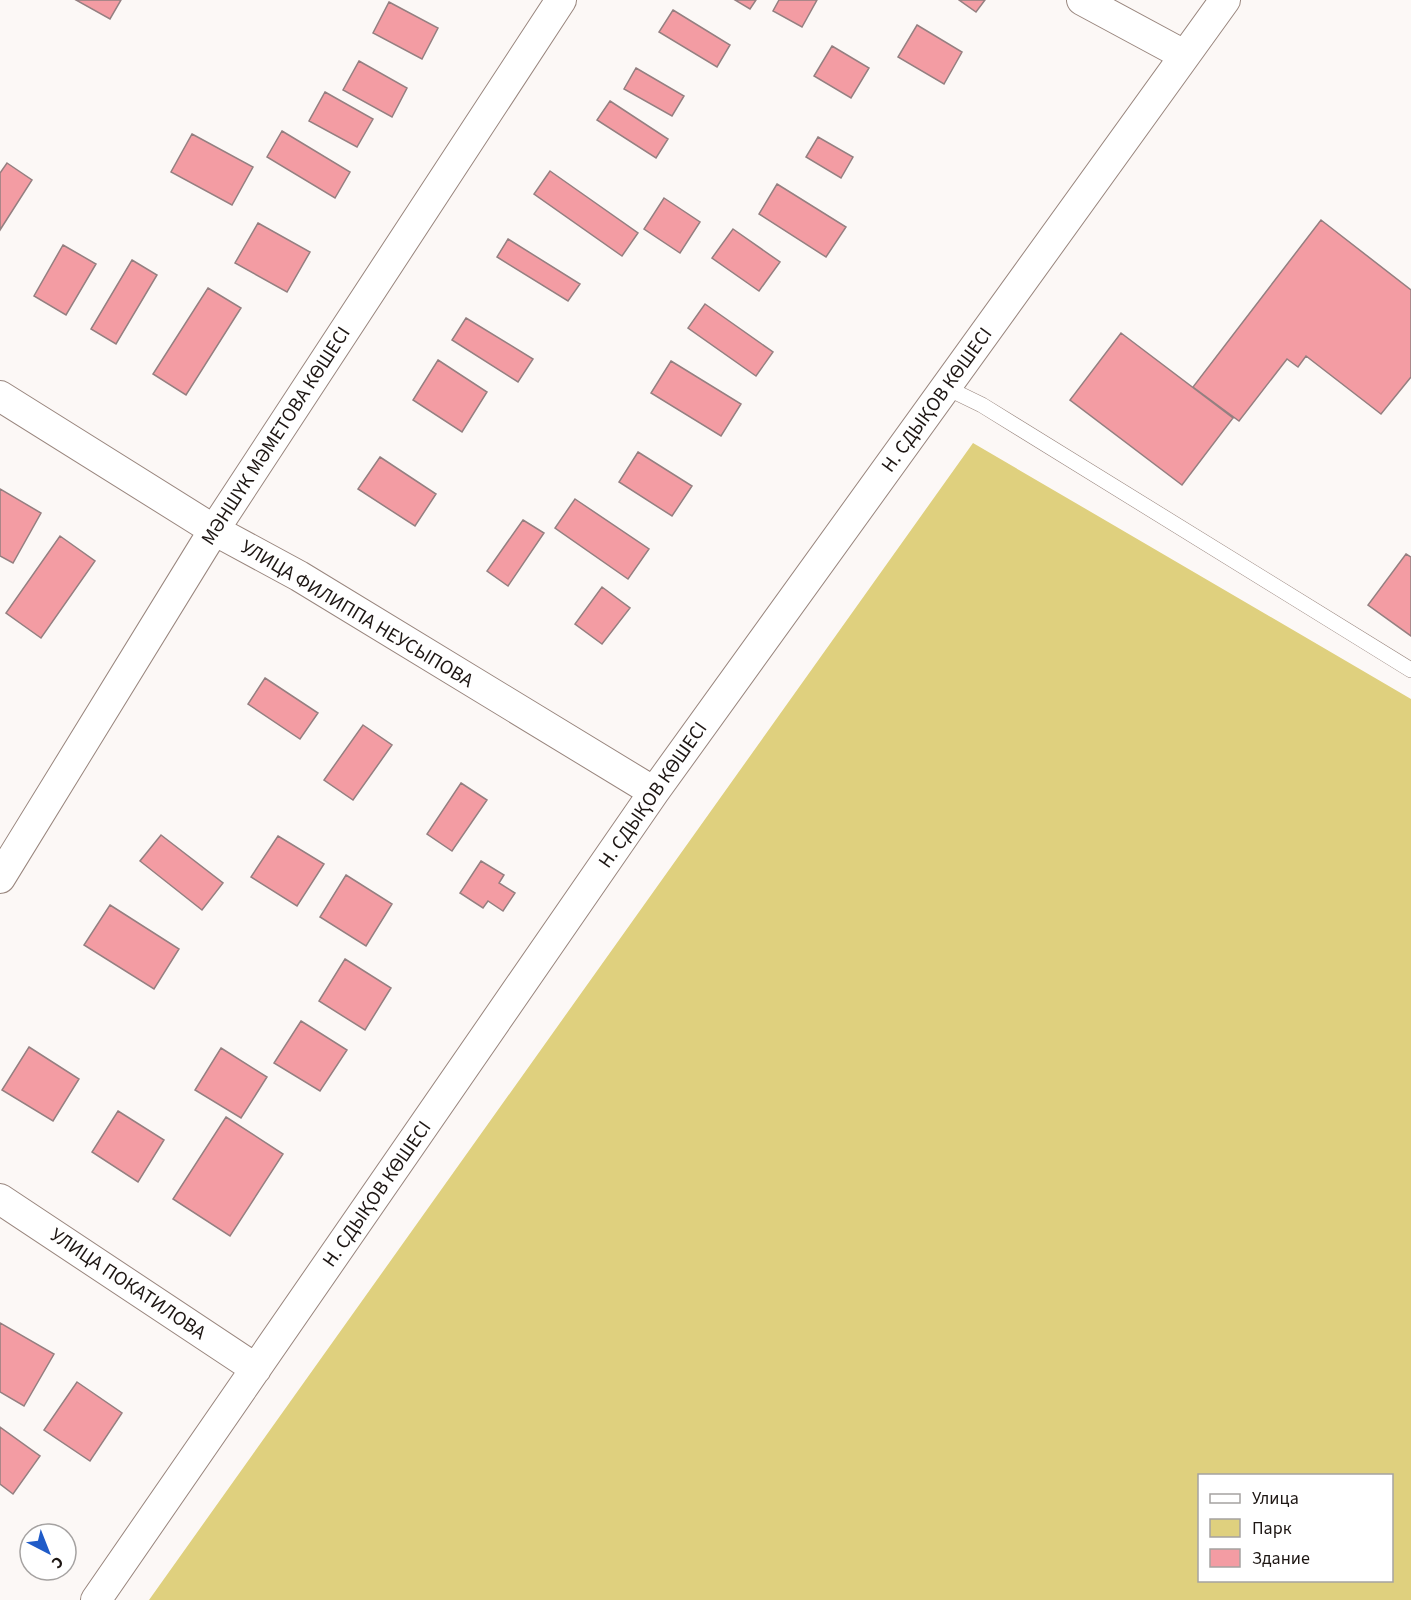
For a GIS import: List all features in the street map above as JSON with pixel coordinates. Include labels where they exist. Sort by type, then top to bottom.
[{"type":"street","name":"МӘНШҮК МӘМЕТОВА КӨШЕСІ","points":[[0,878],[214,530],[561,0]]},
{"type":"street","points":[[1082,0],[1185,55]]},
{"type":"street","name":"Н. СДЫҚОВ КӨШЕСІ","points":[[96,1600],[654,792],[1225,0]]},
{"type":"street","name":"УЛИЦА ФИЛИППА НЕУСЫПОВА","points":[[0,396],[214,530],[299,576],[654,792]]},
{"type":"street","name":"УЛИЦА ПОКАТИЛОВА","points":[[0,1199],[256,1369]]},
{"type":"lane","points":[[947,388],[982,405],[1411,670]]},
{"type":"green space","points":[[973,443],[1411,699],[1411,1600],[149,1600]]},
{"type":"building","points":[[76,0],[121,0],[110,19]]},
{"type":"building","points":[[735,0],[756,0],[750,9]]},
{"type":"building","points":[[779,0],[817,0],[802,27],[773,11]]},
{"type":"building","points":[[959,0],[985,0],[976,12]]},
{"type":"building","points":[[389,2],[438,28],[422,59],[373,33]]},
{"type":"building","points":[[673,10],[730,45],[717,67],[659,32]]},
{"type":"building","points":[[917,25],[962,52],[944,84],[898,57]]},
{"type":"building","points":[[832,46],[869,68],[851,98],[814,76]]},
{"type":"building","points":[[359,61],[407,88],[392,117],[343,90]]},
{"type":"building","points":[[636,68],[684,96],[672,116],[624,89]]},
{"type":"building","points":[[325,92],[373,119],[357,147],[309,121]]},
{"type":"building","points":[[610,101],[668,139],[656,158],[597,120]]},
{"type":"building","points":[[282,131],[350,172],[335,198],[267,157]]},
{"type":"building","points":[[192,134],[253,167],[232,205],[171,172]]},
{"type":"building","points":[[818,137],[853,157],[841,178],[806,157]]},
{"type":"building","points":[[7,163],[32,180],[0,230],[0,173]]},
{"type":"building","points":[[550,171],[638,233],[622,256],[534,194]]},
{"type":"building","points":[[777,184],[846,227],[826,257],[759,214]]},
{"type":"building","points":[[664,198],[700,222],[680,253],[644,229]]},
{"type":"building","points":[[1321,220],[1411,290],[1411,377],[1381,414],[1306,356],[1298,367],[1287,359],[1239,421],[1193,387]]},
{"type":"building","points":[[258,223],[310,252],[287,292],[235,263]]},
{"type":"building","points":[[733,229],[780,262],[759,291],[712,258]]},
{"type":"building","points":[[508,239],[580,284],[568,301],[497,257]]},
{"type":"building","points":[[63,245],[96,264],[66,315],[34,296]]},
{"type":"building","points":[[132,260],[157,275],[116,344],[91,329]]},
{"type":"building","points":[[208,288],[241,308],[186,395],[153,374]]},
{"type":"building","points":[[705,304],[773,352],[756,376],[688,328]]},
{"type":"building","points":[[466,318],[533,359],[518,382],[452,340]]},
{"type":"building","points":[[1121,333],[1233,418],[1182,485],[1070,400]]},
{"type":"building","points":[[438,360],[487,392],[462,432],[413,400]]},
{"type":"building","points":[[671,361],[741,404],[721,436],[651,393]]},
{"type":"building","points":[[638,452],[692,486],[672,516],[619,482]]},
{"type":"building","points":[[380,457],[436,494],[415,526],[358,489]]},
{"type":"building","points":[[0,489],[41,513],[13,563],[0,556]]},
{"type":"building","points":[[575,499],[649,549],[628,579],[555,528]]},
{"type":"building","points":[[523,520],[544,533],[508,586],[487,571]]},
{"type":"building","points":[[60,536],[95,561],[41,638],[6,613]]},
{"type":"building","points":[[1406,554],[1411,557],[1411,636],[1368,605]]},
{"type":"building","points":[[602,587],[630,608],[602,644],[575,624]]},
{"type":"building","points":[[265,678],[318,713],[300,739],[248,704]]},
{"type":"building","points":[[363,725],[392,745],[353,800],[324,780]]},
{"type":"building","points":[[461,783],[487,800],[452,851],[427,834]]},
{"type":"building","points":[[161,835],[223,883],[202,910],[140,861]]},
{"type":"building","points":[[278,836],[324,864],[297,906],[251,877]]},
{"type":"building","points":[[481,861],[504,875],[499,883],[515,893],[503,911],[488,901],[483,908],[460,893]]},
{"type":"building","points":[[346,875],[392,904],[366,946],[320,917]]},
{"type":"building","points":[[110,905],[179,949],[154,989],[84,945]]},
{"type":"building","points":[[345,959],[391,988],[365,1030],[319,1001]]},
{"type":"building","points":[[301,1021],[347,1050],[320,1091],[274,1063]]},
{"type":"building","points":[[29,1047],[79,1079],[53,1121],[2,1090]]},
{"type":"building","points":[[221,1048],[267,1077],[241,1118],[195,1090]]},
{"type":"building","points":[[118,1111],[164,1140],[138,1182],[92,1152]]},
{"type":"building","points":[[226,1117],[283,1154],[230,1236],[173,1199]]},
{"type":"building","points":[[0,1323],[54,1354],[24,1406],[0,1392]]},
{"type":"building","points":[[77,1382],[122,1413],[90,1461],[44,1430]]},
{"type":"building","points":[[0,1427],[40,1456],[13,1494],[0,1484]]}]
